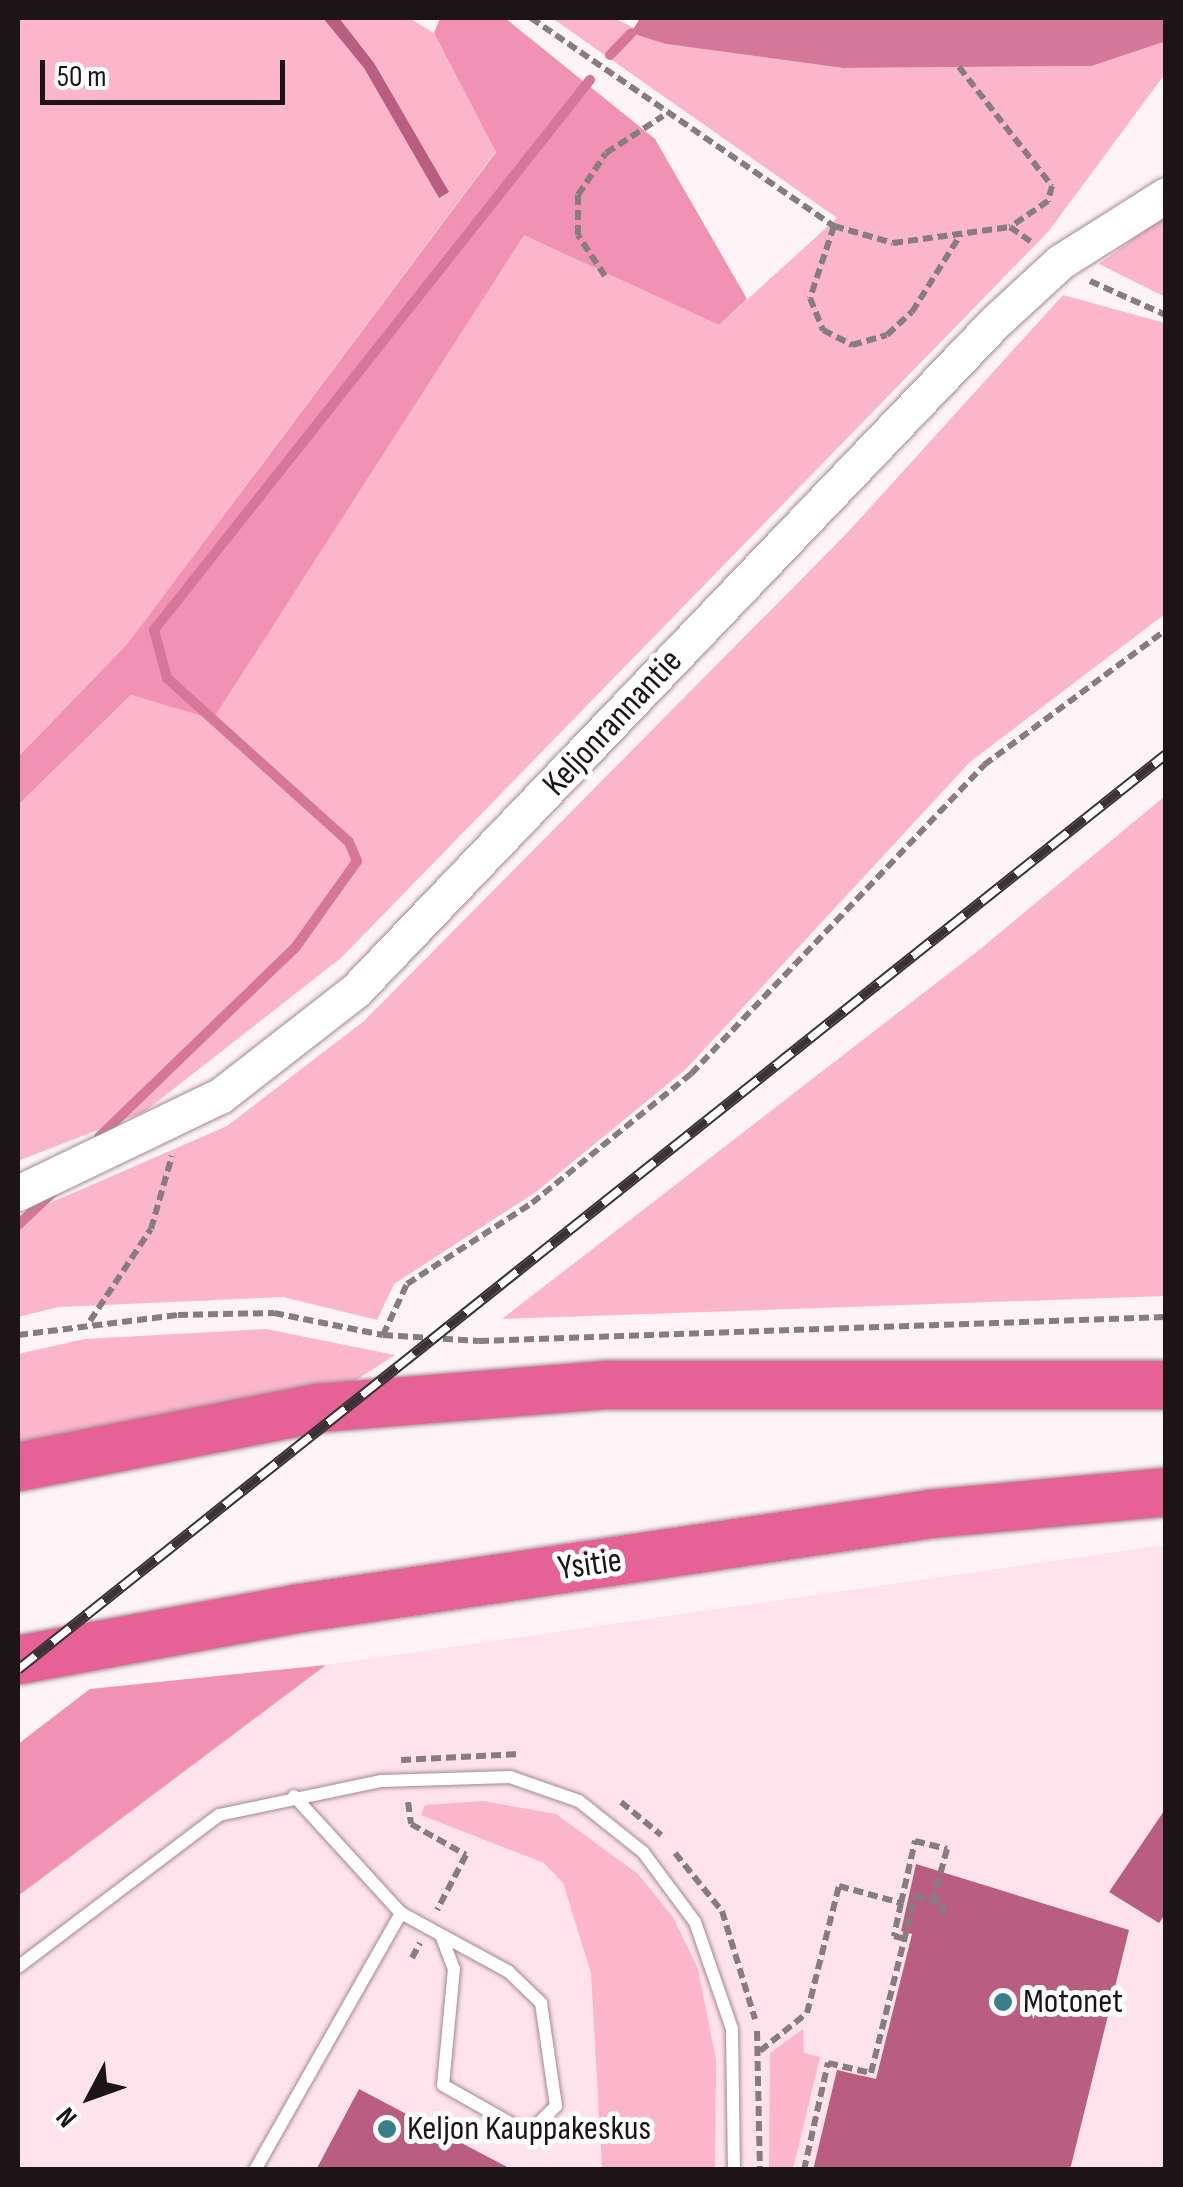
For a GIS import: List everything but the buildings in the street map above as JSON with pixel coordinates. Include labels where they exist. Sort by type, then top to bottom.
[{"type":"highway","points":[[18,1467],[320,1408],[608,1385],[1166,1385]]},
{"type":"highway","name":"Ysitie","points":[[18,1660],[931,1514],[1166,1492]]},
{"type":"street","name":"Keljonrannantie","points":[[18,1194],[177,1121],[285,1050],[396,952],[1060,262],[1166,196]]},
{"type":"lane","points":[[18,1967],[219,1815],[294,1796],[404,1780],[510,1777],[579,1801],[643,1852],[696,1922],[720,1984],[738,2080],[734,2170]]},
{"type":"lane","points":[[294,1796],[401,1913],[509,1972],[541,2003],[556,2106],[536,2126],[518,2128],[443,2085],[454,1969],[440,1936]]},
{"type":"lane","points":[[255,2169],[401,1913]]},
{"type":"path","points":[[531,18],[664,116],[834,226],[894,244],[1010,227],[1048,201],[1052,186],[960,66]]},
{"type":"path","points":[[605,276],[578,235],[578,194],[606,153],[664,116]]},
{"type":"path","points":[[834,226],[810,298],[822,330],[852,345],[888,335],[912,312],[961,234]]},
{"type":"path","points":[[1010,227],[1125,303],[1166,314]]},
{"type":"path","points":[[384,1335],[407,1284],[532,1203],[691,1074],[984,766],[1166,630]]},
{"type":"path","points":[[89,1322],[151,1229],[177,1121]]},
{"type":"path","points":[[18,1335],[89,1322],[274,1313],[384,1335],[479,1340],[1166,1316]]},
{"type":"path","points":[[466,1854],[411,1824],[400,1754],[529,1756]]},
{"type":"path","points":[[616,1798],[656,1828],[722,1911],[760,2051],[760,2170]]},
{"type":"path","points":[[905,1939],[894,1936],[915,1841],[947,1849],[933,1900]]},
{"type":"path","points":[[760,2051],[806,2013],[838,1886],[901,1903]]},
{"type":"path","points":[[804,2170],[828,2064],[871,2074],[915,1896],[944,1904],[941,1918]]},
{"type":"shaded area","points":[[18,18],[409,18],[434,33],[496,151],[128,643],[18,757]]},
{"type":"shaded area","points":[[440,18],[505,18],[655,139],[747,299],[719,325],[524,235],[213,719],[131,695],[18,805],[18,757],[128,643],[496,152],[434,33]]},
{"type":"shaded area","points":[[552,18],[614,18],[666,44],[843,68],[1092,66],[1165,41],[1165,74],[1048,232],[341,958],[144,1112],[18,1161],[18,805],[131,695],[213,718],[524,234],[719,325],[837,218]]},
{"type":"shaded area","points":[[640,18],[1165,18],[1166,41],[1092,66],[843,68],[666,44],[631,33]]},
{"type":"shaded area","points":[[1165,216],[1165,297],[1099,264],[1162,218]]},
{"type":"shaded area","points":[[1063,295],[1165,323],[1165,614],[970,762],[686,1069],[536,1192],[394,1284],[377,1320],[283,1297],[59,1307],[18,1317],[18,1217],[227,1126],[364,1021],[847,533]]},
{"type":"shaded area","points":[[1165,796],[1165,1296],[502,1319],[979,950]]},
{"type":"shaded area","points":[[266,1329],[395,1355],[353,1382],[18,1447],[18,1354],[85,1339]]},
{"type":"shaded area","points":[[1165,1545],[1165,2169],[18,2170],[18,1896],[326,1665]]},
{"type":"shaded area","points":[[326,1665],[18,1896],[18,1744],[90,1689]]},
{"type":"shaded area","points":[[483,1801],[556,1814],[638,1874],[673,1917],[698,1969],[716,2060],[715,2169],[602,2169],[591,1973],[563,1883],[544,1863],[421,1815],[425,1805]]},
{"type":"shaded area","points":[[803,2029],[804,2053],[820,2057],[793,2169],[769,2169],[770,2053]]},
{"type":"waterway","points":[[610,55],[631,33]]},
{"type":"waterway","points":[[99,1137],[295,948],[357,861],[349,842],[167,678],[154,630],[590,80]]},
{"type":"waterway","points":[[18,1225],[53,1192]]},
{"type":"railway","points":[[18,1669],[1166,754]]},
{"type":"place","name":"Motonet","points":[[1003,2002]]},
{"type":"place","name":"Keljon Kauppakeskus","points":[[387,2129]]}]
